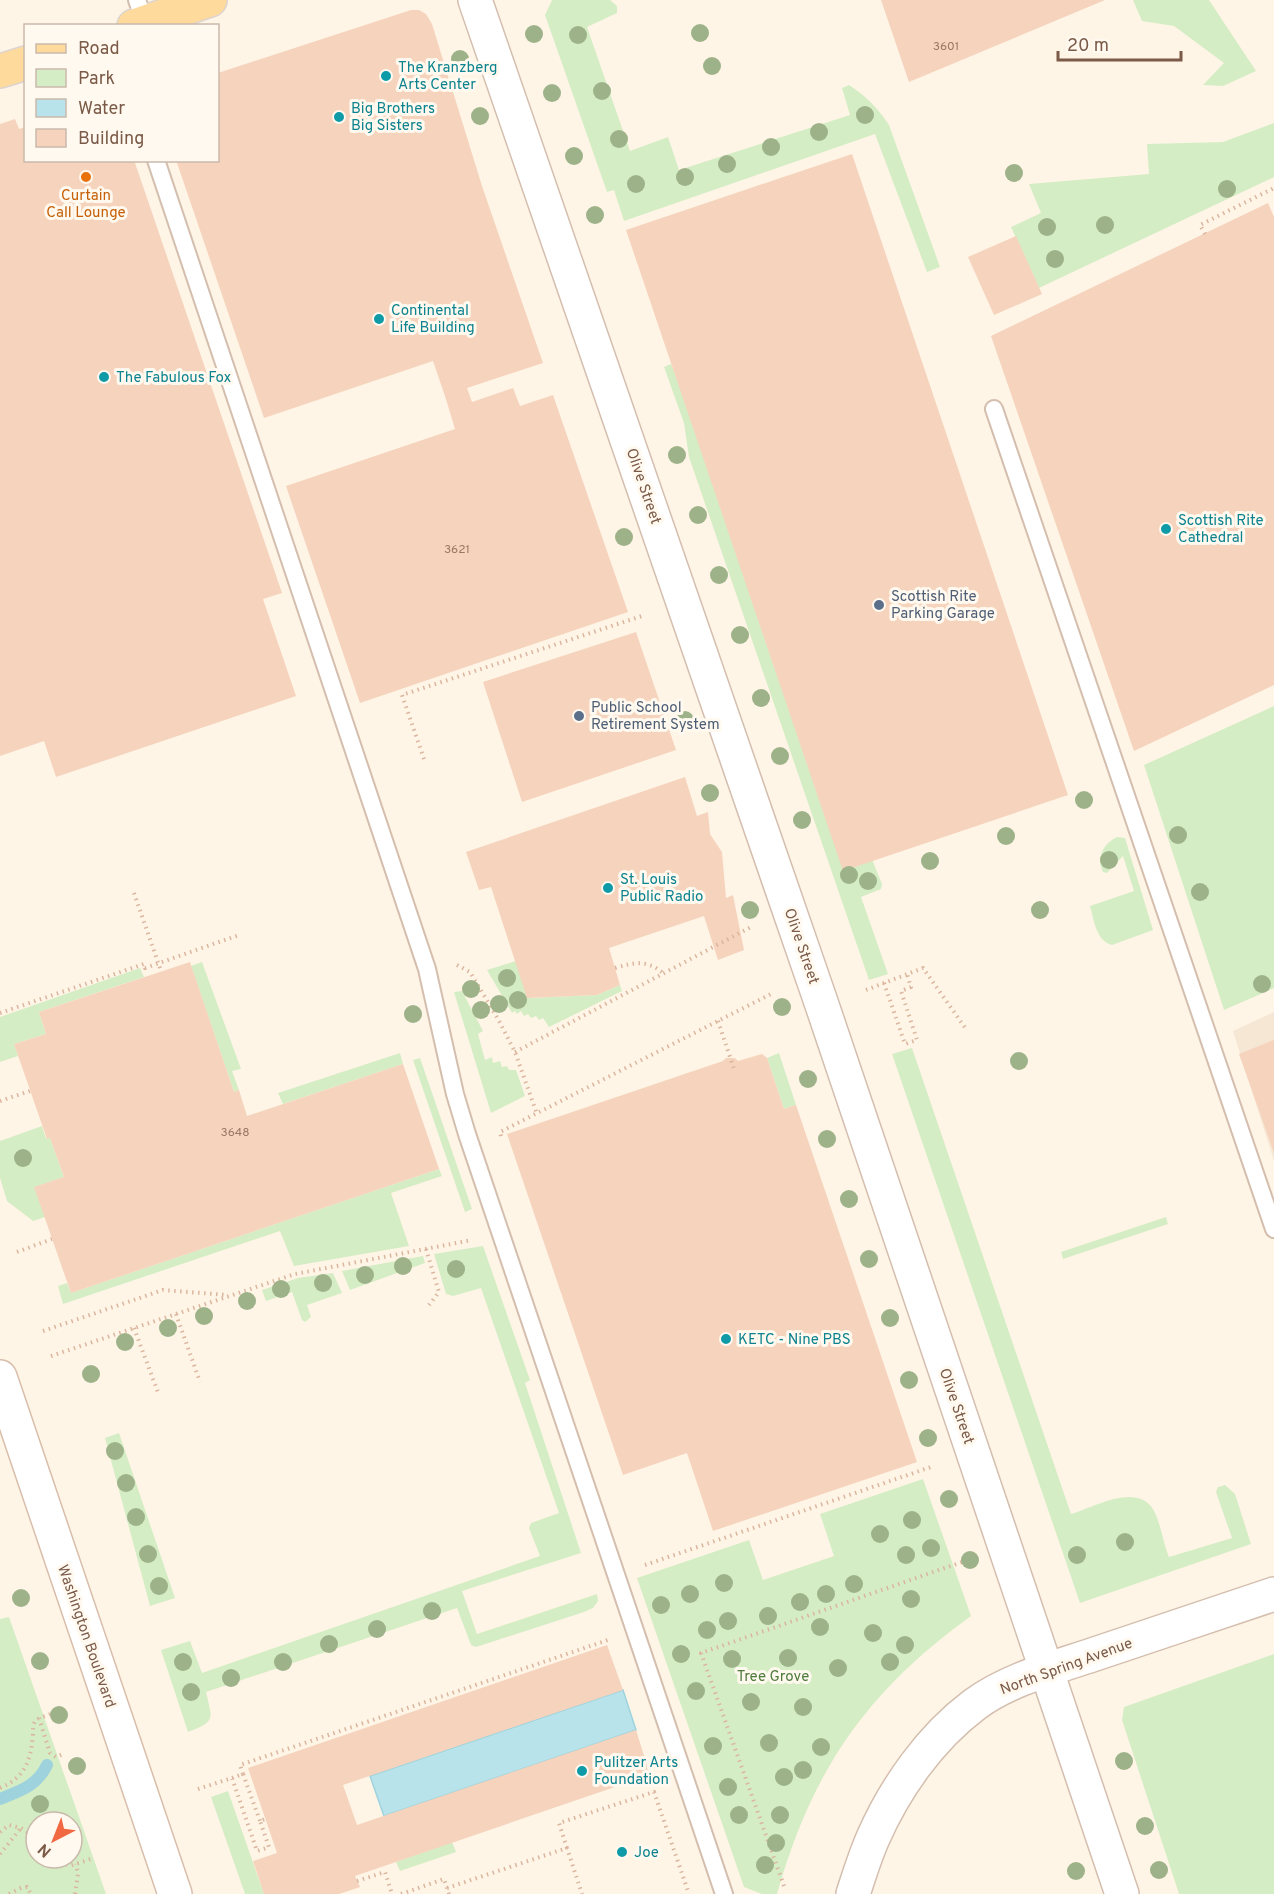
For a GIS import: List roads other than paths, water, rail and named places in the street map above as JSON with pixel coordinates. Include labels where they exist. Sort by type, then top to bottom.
[{"type":"main road","points":[[139,16],[210,0]]},
{"type":"main road","points":[[0,71],[24,64]]},
{"type":"street","name":"Olive Street","points":[[475,0],[818,994],[1122,1894]]},
{"type":"street","name":"Washington Boulevard","points":[[0,1377],[175,1894]]},
{"type":"street","name":"North Spring Avenue","points":[[853,1894],[872,1840],[887,1809],[913,1769],[937,1739],[976,1703],[1046,1671],[1274,1594]]},
{"type":"lane","points":[[157,162],[420,946],[466,1134],[724,1894]]},
{"type":"lane","points":[[994,409],[1274,1230]]},
{"type":"water","points":[[623,1690],[636,1730],[384,1816],[370,1776]]},
{"type":"waterway","points":[[0,1799],[33,1783],[47,1765]]},
{"type":"place","name":"The Kranzberg Arts Center","points":[[386,76]]},
{"type":"place","name":"Big Brothers Big Sisters","points":[[339,117]]},
{"type":"place","name":"Curtain Call Lounge","points":[[86,177]]},
{"type":"place","name":"Continental Life Building","points":[[379,319]]},
{"type":"place","name":"The Fabulous Fox","points":[[104,377]]},
{"type":"place","name":"Scottish Rite Cathedral","points":[[1166,529]]},
{"type":"place","name":"Scottish Rite Parking Garage","points":[[879,605]]},
{"type":"place","name":"Public School Retirement System","points":[[579,716]]},
{"type":"place","name":"St. Louis Public Radio","points":[[608,888]]},
{"type":"place","name":"KETC - Nine PBS","points":[[726,1339]]},
{"type":"place","name":"Pulitzer Arts Foundation","points":[[582,1771]]},
{"type":"place","name":"Joe","points":[[622,1852]]},
{"type":"park label","name":"Tree Grove","points":[[773,1676]]}]
